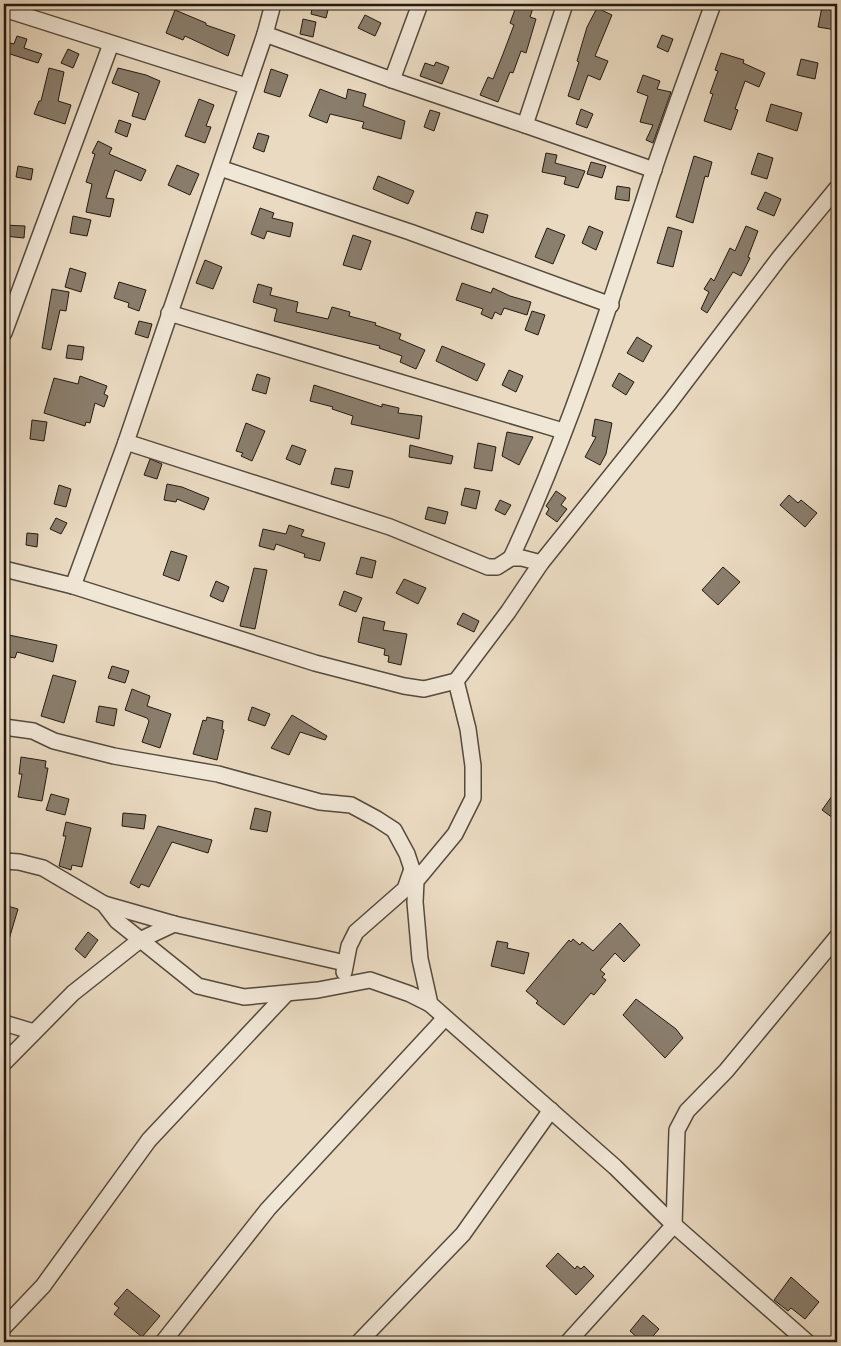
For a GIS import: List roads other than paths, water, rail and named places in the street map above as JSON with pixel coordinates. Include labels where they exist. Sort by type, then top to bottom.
[{"type":"street","points":[[73,586],[126,442],[274,4]]},
{"type":"street","points":[[392,80],[420,4]]},
{"type":"street","points":[[525,125],[565,4]]},
{"type":"street","points":[[126,442],[390,528],[488,567],[497,567],[511,558],[537,502],[611,305],[654,170],[713,4]]},
{"type":"street","points":[[4,9],[246,86]]},
{"type":"street","points":[[265,34],[392,80],[654,170]]},
{"type":"street","points":[[4,333],[111,44]]},
{"type":"street","points":[[220,168],[410,232],[611,305]]},
{"type":"street","points":[[4,570],[73,586],[315,663],[404,686],[424,689],[456,681],[542,563],[670,402],[780,257],[837,188]]},
{"type":"street","points":[[169,313],[563,431]]},
{"type":"street","points":[[511,558],[522,558],[542,563]]},
{"type":"street","points":[[342,984],[349,946],[356,932],[405,889],[414,875],[455,834],[473,798],[473,766],[469,738],[456,681]]},
{"type":"street","points":[[4,727],[33,731],[54,741],[114,756],[218,774],[320,802],[351,806],[394,830],[407,854],[414,875],[414,902],[420,958],[430,1004]]},
{"type":"street","points":[[4,861],[19,862],[43,868],[104,904],[174,924],[345,963]]},
{"type":"street","points":[[104,904],[117,921],[198,986],[244,997],[318,990],[370,980],[410,994],[430,1004],[616,1166],[674,1225],[807,1342]]},
{"type":"street","points":[[4,1063],[73,993],[140,940],[174,924]]},
{"type":"street","points":[[568,1342],[674,1225],[677,1130],[687,1112],[726,1071],[837,937]]},
{"type":"street","points":[[4,1326],[43,1286],[149,1140],[286,994]]},
{"type":"street","points":[[163,1342],[268,1209],[445,1018]]},
{"type":"street","points":[[4,1023],[34,1032]]},
{"type":"street","points":[[359,1342],[463,1234],[551,1110]]}]
